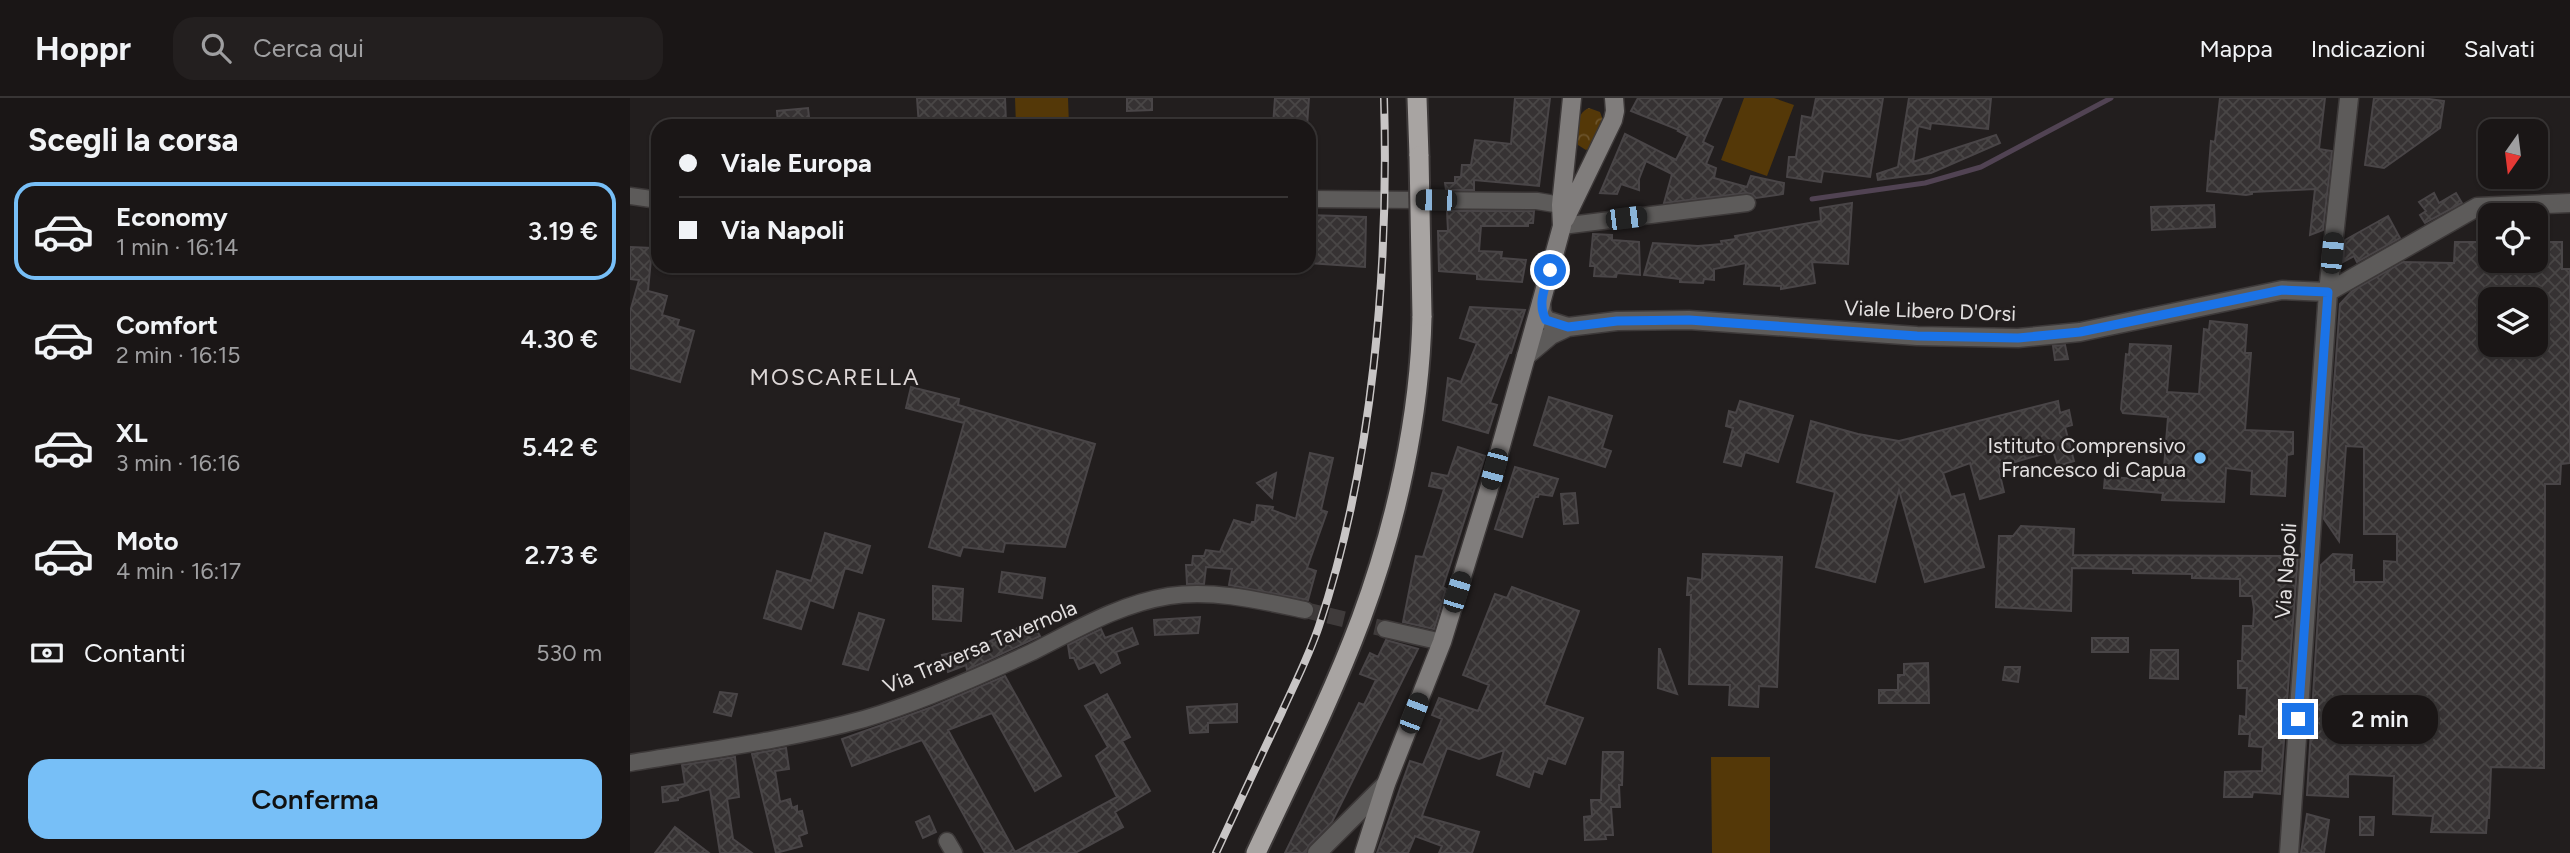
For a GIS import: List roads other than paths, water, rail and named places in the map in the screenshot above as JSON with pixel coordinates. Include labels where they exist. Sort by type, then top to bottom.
[{"type":"highway","points":[[1256,853],[1348,650],[1385,542],[1402,472],[1417,398],[1422,316],[1417,98]]},
{"type":"main road","points":[[1562,226],[1561,205],[1572,98]]},
{"type":"main road","points":[[1364,853],[1386,784],[1442,642],[1488,492],[1562,226],[1613,120],[1614,98]]},
{"type":"main road","points":[[1567,140],[1578,153],[1589,154],[1599,150]]},
{"type":"street","name":"Via Napoli","points":[[2289,853],[2328,292],[2349,98]]},
{"type":"street","points":[[630,196],[651,200]]},
{"type":"street","points":[[1316,199],[1537,201],[1561,205]]},
{"type":"street","points":[[1562,226],[1747,203]]},
{"type":"street","points":[[2328,292],[2477,207],[2570,203]]},
{"type":"street","name":"Viale Libero D'Orsi","points":[[1568,327],[1617,321],[1689,320],[1917,336],[2018,338],[2080,332],[2282,290],[2328,292]]},
{"type":"street","points":[[1541,303],[1546,320],[1568,327]]},
{"type":"street","points":[[1526,356],[1551,335],[1568,327]]},
{"type":"street","name":"Via Traversa Tavernola","points":[[630,763],[794,734],[865,718],[958,684],[1133,604],[1171,596],[1215,595],[1305,610]]},
{"type":"street","points":[[1384,629],[1442,642]]},
{"type":"street","points":[[1317,853],[1386,784]]},
{"type":"waterway","points":[[1812,199],[1925,183],[1981,167],[2111,98]]},
{"type":"tunnel","points":[[1305,610],[1385,629]]},
{"type":"railway","points":[[1216,853],[1315,637],[1338,564],[1353,499],[1365,433],[1380,297],[1384,230],[1384,98]]},
{"type":"place","name":"Istituto Comprensivo Francesco di Capua","points":[[2200,458]]},
{"type":"district","name":"MOSCARELLA","points":[[835,377]]}]
